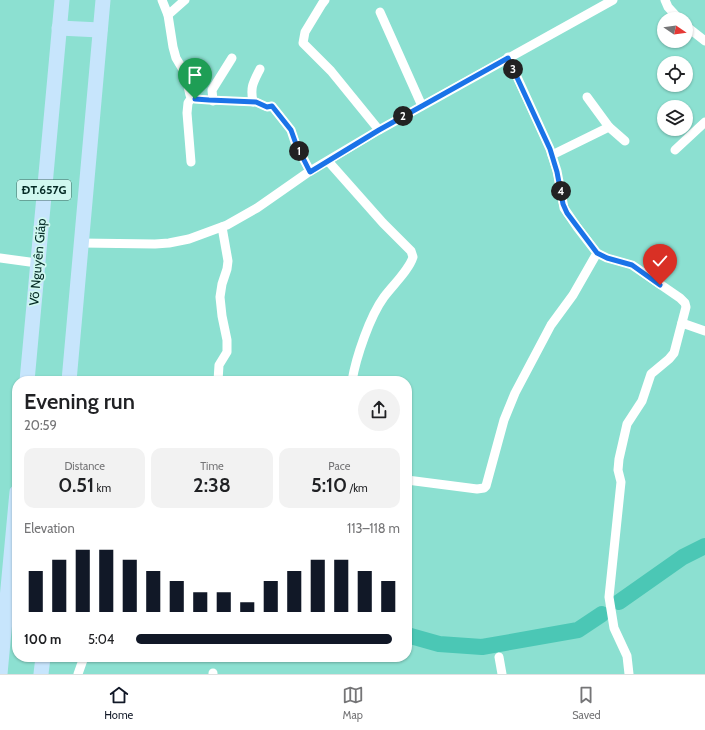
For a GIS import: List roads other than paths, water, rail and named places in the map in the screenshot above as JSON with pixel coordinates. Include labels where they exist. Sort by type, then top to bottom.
[{"type":"main road","name":"Võ Nguyên Giáp","points":[[27,376],[62,0]]},
{"type":"main road","name":"ĐT.657G","points":[[69,376],[103,0]]},
{"type":"main road","points":[[59,28],[100,30]]},
{"type":"main road","points":[[0,674],[11,621],[12,600]]},
{"type":"main road","points":[[41,674],[42,662]]},
{"type":"street","points":[[162,0],[168,15],[176,58],[185,73],[192,97],[195,99],[213,101],[253,102],[267,107],[272,106],[291,130],[296,144],[310,172]]},
{"type":"street","points":[[168,15],[185,0]]},
{"type":"street","points":[[325,0],[305,32],[303,43],[331,71],[379,130]]},
{"type":"street","points":[[81,243],[169,243],[189,239],[222,227],[244,216],[310,172],[379,130],[612,0]]},
{"type":"street","points":[[665,0],[668,7],[673,12]]},
{"type":"street","points":[[380,12],[422,106]]},
{"type":"street","points":[[693,32],[705,41]]},
{"type":"street","points":[[213,101],[212,90],[232,58]]},
{"type":"street","points":[[508,58],[552,155],[564,208],[577,227],[597,253],[607,258],[632,265],[680,298],[686,307],[674,353],[651,374],[642,400],[627,424],[619,459],[618,470],[621,482],[609,597],[614,628],[626,656],[629,674]]},
{"type":"street","points":[[253,102],[251,91],[252,86],[260,69]]},
{"type":"street","points":[[191,162],[187,107],[188,102],[192,97]]},
{"type":"street","points":[[587,97],[609,127],[625,141]]},
{"type":"street","points":[[675,150],[705,122]]},
{"type":"street","points":[[552,155],[609,127]]},
{"type":"street","points":[[328,161],[383,223],[411,250],[413,257],[374,313],[353,376]]},
{"type":"street","points":[[218,376],[219,366],[227,352],[227,340],[220,297],[228,261],[222,227]]},
{"type":"street","points":[[412,481],[477,489],[484,488],[486,486],[501,427],[513,397],[551,325],[573,295],[597,253]]},
{"type":"street","points":[[0,258],[37,263]]},
{"type":"street","points":[[682,323],[705,331]]},
{"type":"street","points":[[499,657],[502,674]]},
{"type":"street","points":[[78,674],[82,662]]},
{"type":"waterway","points":[[619,602],[683,557],[705,546]]},
{"type":"waterway","points":[[412,636],[439,644],[482,647],[578,630],[602,614]]}]
